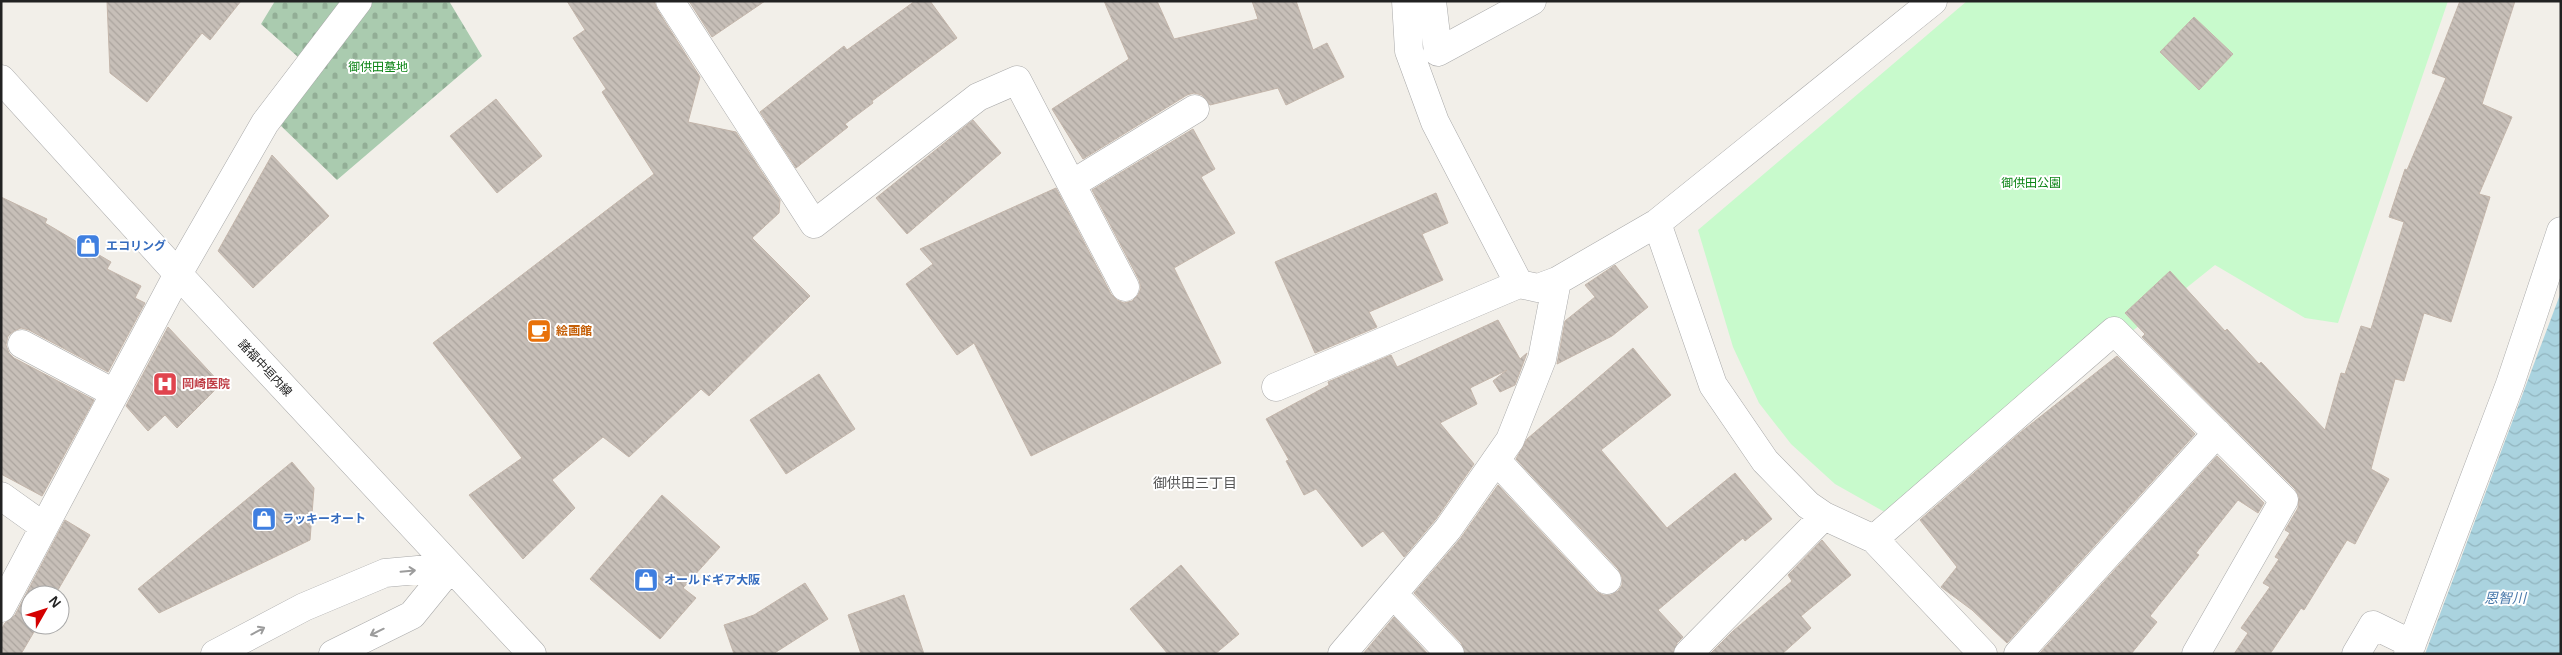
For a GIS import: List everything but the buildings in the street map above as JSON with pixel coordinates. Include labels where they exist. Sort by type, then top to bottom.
[{"type":"street","points":[[1,608],[178,274],[265,123],[358,1]]},
{"type":"street","points":[[670,1],[814,224],[978,97],[1017,80],[1125,287]]},
{"type":"street","points":[[1406,1],[1409,51],[1435,122],[1520,284]]},
{"type":"street","points":[[1432,1],[1438,52],[1532,1]]},
{"type":"street","points":[[1276,387],[1520,284],[1538,288],[1557,281],[1657,223],[1933,1]]},
{"type":"street","name":"諸福中垣内線","points":[[1,79],[178,274],[532,654]]},
{"type":"street","points":[[1072,184],[1195,109]]},
{"type":"street","points":[[1657,223],[1713,385],[1765,461],[1808,504],[1824,516],[1874,539],[1983,654]]},
{"type":"street","points":[[2356,654],[2373,625],[2410,649],[2510,384],[2561,231]]},
{"type":"street","points":[[1342,654],[1448,529],[1510,440],[1542,359],[1557,281]]},
{"type":"street","points":[[1874,539],[2114,331],[2284,500],[2196,654]]},
{"type":"street","points":[[22,344],[114,393]]},
{"type":"street","points":[[2018,654],[2217,433]]},
{"type":"street","points":[[1496,460],[1607,580]]},
{"type":"street","points":[[1,496],[43,526]]},
{"type":"street","points":[[1688,654],[1824,516]]},
{"type":"street","points":[[215,654],[304,607],[386,573],[451,567]]},
{"type":"street","points":[[333,654],[412,615],[451,567]]},
{"type":"street","points":[[1393,594],[1450,654]]},
{"type":"green space","name":"御供田墓地","points":[[275,1],[360,1],[368,7],[373,1],[449,1],[482,56],[337,180],[279,124],[317,74],[261,24]]},
{"type":"green space","name":"御供田公園","points":[[1967,1],[2448,1],[2338,323],[2305,318],[2215,265],[1897,519],[1835,484],[1791,444],[1759,403],[1733,347],[1698,230]]},
{"type":"water","name":"恩智川","points":[[2561,292],[2561,654],[2425,654]]},
{"type":"place","name":"エコリング","points":[[88,246]]},
{"type":"place","name":"絵画館","points":[[539,331]]},
{"type":"place","name":"岡崎医院","points":[[165,384]]},
{"type":"place","name":"ラッキーオート","points":[[264,519]]},
{"type":"place","name":"オールドギア大阪","points":[[646,580]]},
{"type":"district","name":"御供田三丁目","points":[[1195,483]]}]
